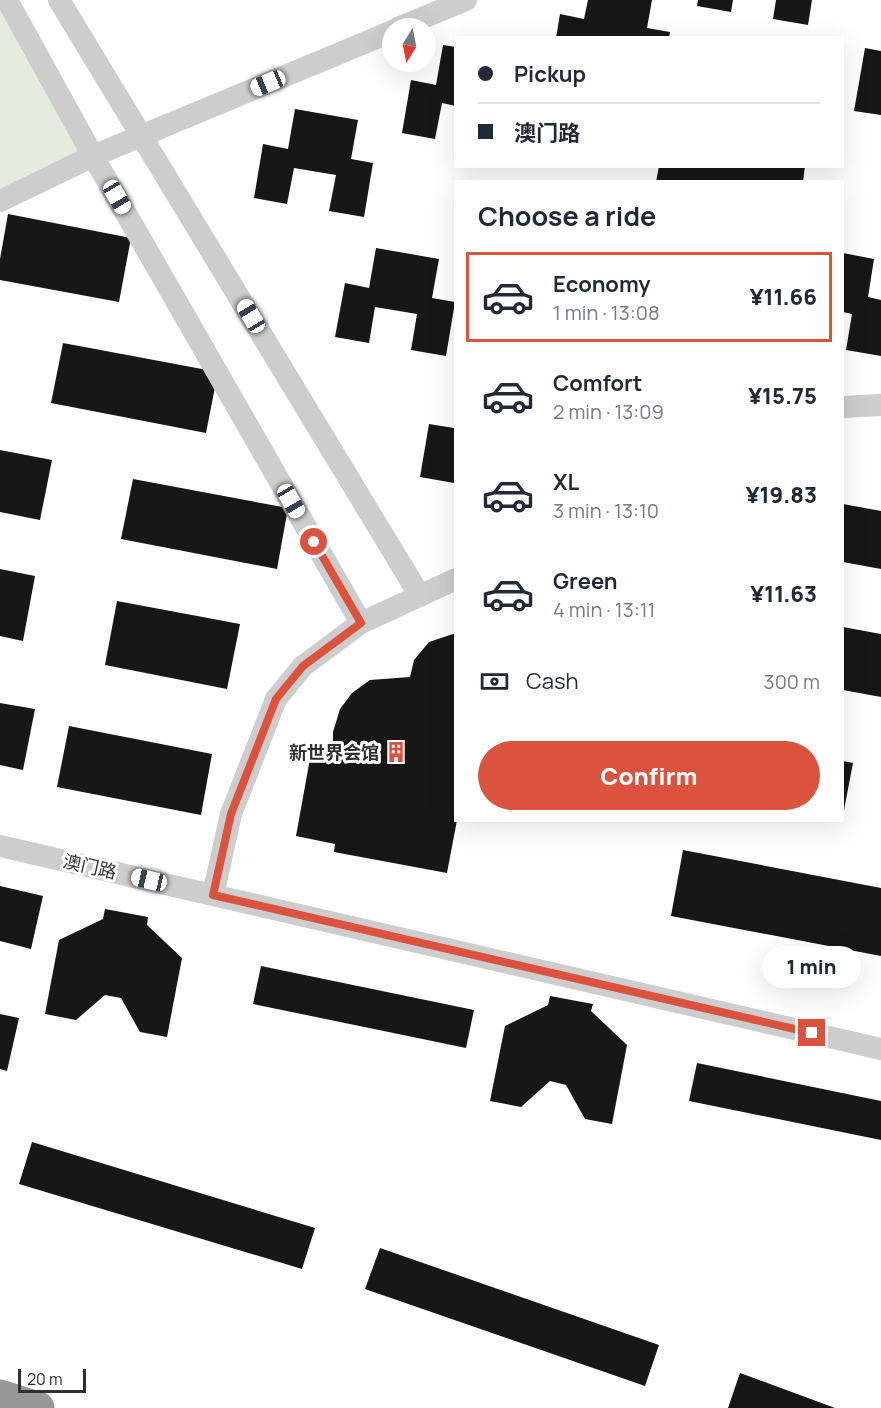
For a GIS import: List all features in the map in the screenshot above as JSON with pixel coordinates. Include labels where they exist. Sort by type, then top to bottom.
[{"type":"highway","points":[[0,1396],[38,1408]]},
{"type":"street","points":[[7,0],[93,156],[361,623]]},
{"type":"street","points":[[59,0],[420,596]]},
{"type":"street","points":[[422,18],[466,0]]},
{"type":"street","points":[[0,201],[93,156],[382,36]]},
{"type":"street","points":[[844,407],[881,405]]},
{"type":"street","points":[[213,895],[231,814],[276,699],[303,666],[361,623],[454,580]]},
{"type":"street","name":"澳门路","points":[[0,846],[881,1049]]},
{"type":"shaded area","points":[[0,0],[93,156],[0,201]]},
{"type":"building","points":[[588,0],[652,0],[647,28],[670,32],[669,36],[556,36],[560,14],[584,19]]},
{"type":"building","points":[[698,0],[733,0],[731,12],[697,6]]},
{"type":"building","points":[[776,0],[812,0],[808,25],[773,19]]},
{"type":"building","points":[[443,45],[454,47],[454,106],[442,103],[435,139],[402,133],[411,80],[436,85]]},
{"type":"building","points":[[865,48],[881,51],[881,115],[854,111]]},
{"type":"building","points":[[295,109],[358,120],[351,159],[373,163],[364,217],[329,211],[336,175],[294,168],[287,204],[254,198],[263,144],[288,149]]},
{"type":"building","points":[[659,168],[805,168],[803,180],[656,180]]},
{"type":"building","points":[[8,214],[131,238],[119,302],[0,280],[0,259]]},
{"type":"building","points":[[376,248],[439,259],[432,298],[454,302],[446,356],[411,350],[417,314],[375,307],[369,343],[335,337],[345,283],[369,288]]},
{"type":"building","points":[[844,253],[874,259],[868,297],[881,300],[881,356],[846,350],[852,314],[844,312]]},
{"type":"building","points":[[63,343],[218,372],[206,433],[51,403]]},
{"type":"building","points":[[429,424],[454,428],[454,483],[420,477]]},
{"type":"building","points":[[0,450],[52,460],[40,520],[0,512]]},
{"type":"building","points":[[133,479],[288,508],[277,569],[121,539]]},
{"type":"building","points":[[844,504],[881,511],[881,569],[844,562]]},
{"type":"building","points":[[0,569],[35,576],[23,641],[0,636]]},
{"type":"building","points":[[117,601],[240,624],[227,689],[105,665]]},
{"type":"building","points":[[844,627],[881,634],[881,697],[844,690]]},
{"type":"building","name":"新世界会馆","points":[[454,634],[454,822],[457,822],[447,873],[334,852],[335,844],[296,836],[311,753],[353,761],[354,756],[333,752],[333,732],[340,709],[352,693],[370,680],[410,677],[414,660],[429,642]]},
{"type":"building","points":[[0,703],[35,709],[23,770],[0,765]]},
{"type":"building","points":[[69,726],[212,754],[201,815],[57,787]]},
{"type":"building","points":[[844,761],[853,763],[844,810]]},
{"type":"building","points":[[683,850],[881,888],[881,956],[671,916]]},
{"type":"building","points":[[0,886],[43,896],[31,949],[0,941]]},
{"type":"building","points":[[105,909],[148,917],[147,925],[182,958],[167,1037],[140,1032],[121,998],[105,995],[76,1020],[45,1014],[59,940],[103,919]]},
{"type":"building","points":[[261,966],[474,1010],[466,1048],[253,1004]]},
{"type":"building","points":[[550,996],[593,1004],[591,1011],[627,1045],[612,1124],[585,1119],[566,1085],[550,1081],[521,1107],[490,1101],[505,1026],[548,1005]]},
{"type":"building","points":[[0,1014],[19,1018],[7,1071],[0,1069]]},
{"type":"building","points":[[697,1063],[881,1101],[881,1140],[689,1101]]},
{"type":"building","points":[[32,1142],[315,1228],[302,1269],[19,1184]]},
{"type":"building","points":[[380,1248],[659,1345],[645,1386],[365,1289]]},
{"type":"building","points":[[740,1373],[835,1408],[728,1408]]},
{"type":"place","name":"新世界会馆","points":[[396,752]]},
{"type":"route","points":[[314,542],[361,623],[303,666],[276,699],[231,814],[213,895],[812,1033]]}]
